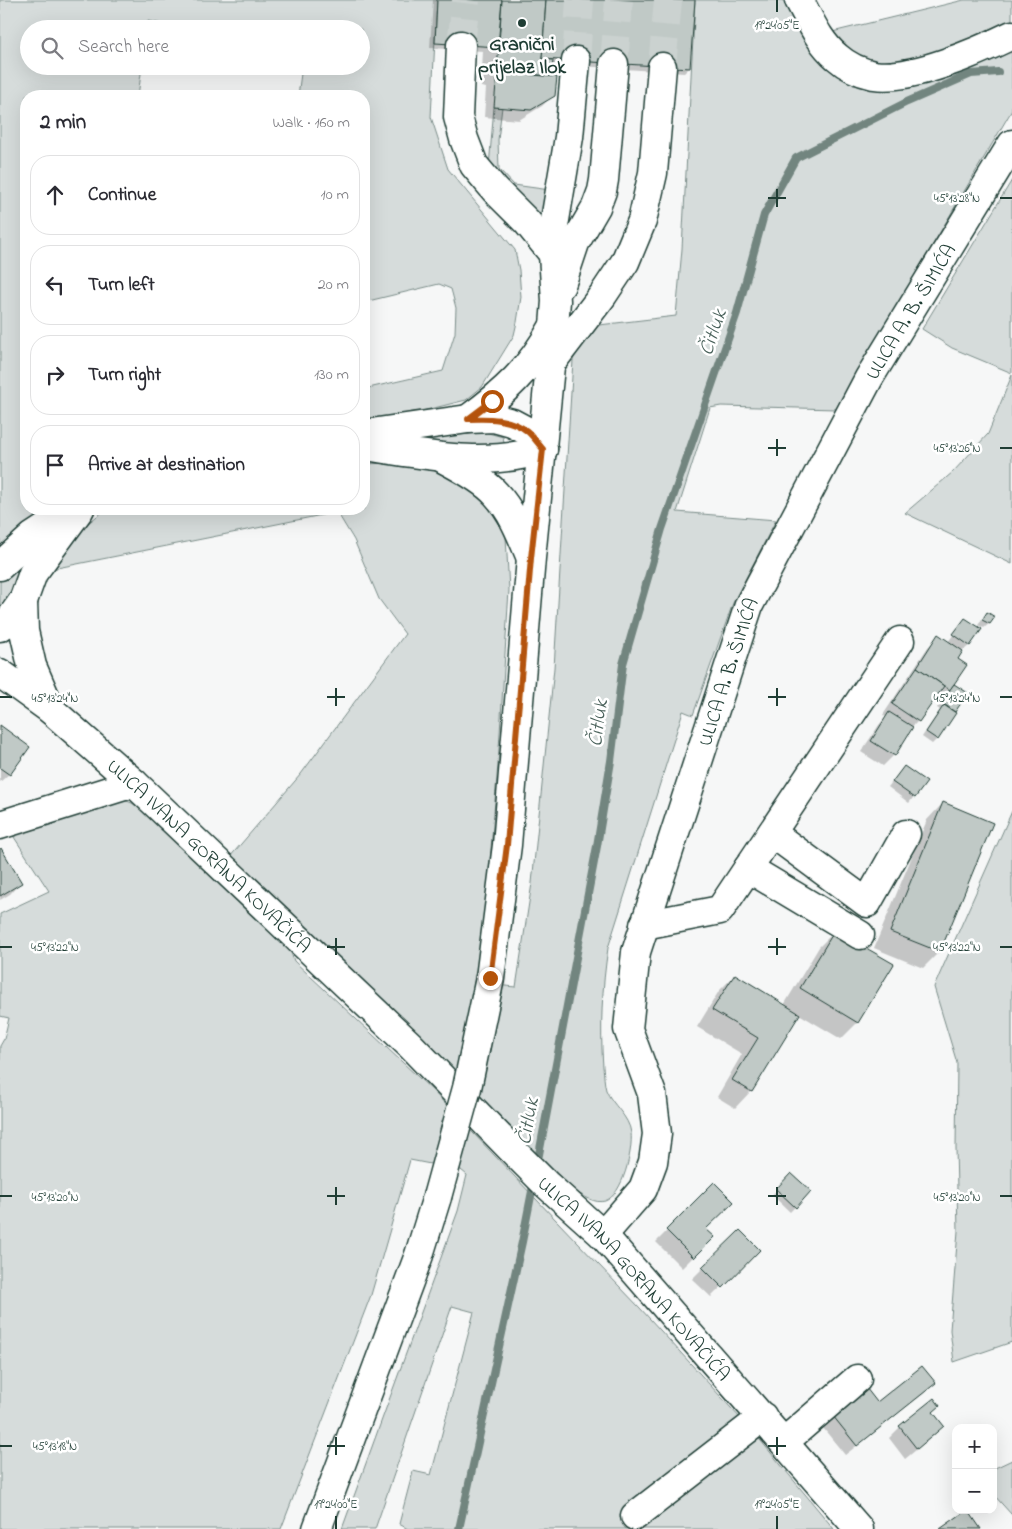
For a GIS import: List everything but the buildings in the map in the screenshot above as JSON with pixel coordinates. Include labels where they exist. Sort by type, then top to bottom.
[{"type":"street","points":[[799,0],[818,37],[836,57],[855,69],[876,75],[902,74],[933,67],[986,48],[1012,34]]},
{"type":"street","points":[[461,45],[458,118],[474,165],[495,190],[527,222],[553,254]]},
{"type":"street","points":[[317,1529],[418,1255],[437,1197],[467,1088],[490,978],[507,845],[531,558],[551,363],[555,313],[554,226],[569,137],[576,61]]},
{"type":"street","points":[[468,419],[492,401],[520,375],[540,350],[555,313],[567,263],[575,243],[596,207],[602,191],[614,64]]},
{"type":"street","points":[[551,363],[603,295],[625,262],[642,221],[653,173],[662,67]]},
{"type":"street","name":"ULICA A. B. ŠIMIĆA","points":[[603,1235],[643,1189],[653,1162],[657,1134],[652,1094],[628,1029],[636,952],[749,605],[869,378],[1012,144]]},
{"type":"street","points":[[370,433],[468,419],[494,418],[512,423],[527,431],[543,449]]},
{"type":"street","points":[[370,447],[440,457],[478,459],[526,455],[543,449]]},
{"type":"street","points":[[440,457],[468,472],[496,493],[515,522],[531,558]]},
{"type":"street","points":[[0,566],[32,537],[65,515]]},
{"type":"street","points":[[0,627],[8,622],[23,601],[33,573],[76,515]]},
{"type":"street","points":[[23,601],[24,631],[32,666],[51,710]]},
{"type":"street","points":[[644,926],[720,910],[900,641]]},
{"type":"street","name":"ULICA IVANA GORANA KOVAČIĆA","points":[[0,673],[51,710],[134,783],[410,1044],[546,1184],[603,1235],[859,1529]]},
{"type":"street","points":[[0,825],[134,783]]},
{"type":"street","points":[[772,833],[867,904],[906,834]]},
{"type":"street","points":[[748,868],[860,935]]},
{"type":"street","points":[[784,1442],[857,1379]]},
{"type":"street","points":[[635,1516],[763,1417]]},
{"type":"shaded area","points":[[0,0],[437,0],[431,117],[448,169],[515,250],[521,297],[514,335],[482,387],[466,400],[422,411],[370,419],[370,388],[443,371],[455,333],[456,308],[451,289],[439,284],[370,301],[370,90],[299,90],[301,75],[370,75],[370,20],[20,20],[20,75],[141,75],[139,90],[20,90],[20,515],[44,515],[0,552]]},
{"type":"shaded area","points":[[695,0],[787,0],[851,77],[853,85],[872,88],[1012,46],[1012,110],[836,409],[721,406],[710,408],[677,512],[776,520],[733,603],[693,715],[683,711],[608,948],[604,978],[602,1022],[604,1081],[606,1090],[630,1127],[631,1141],[626,1171],[622,1181],[611,1197],[601,1202],[576,1192],[373,992],[229,858],[301,774],[405,634],[379,599],[354,540],[339,515],[370,515],[370,464],[389,463],[438,468],[465,479],[494,511],[506,537],[509,590],[498,764],[483,945],[474,983],[516,987],[532,883],[554,668],[573,360],[580,342],[599,325],[676,316],[682,249]]},
{"type":"shaded area","points":[[964,0],[1012,0],[1012,23],[960,49],[879,65],[858,58],[828,33]]},
{"type":"shaded area","points":[[494,107],[502,107],[498,140],[499,169],[514,185],[550,190],[541,223],[489,167]]},
{"type":"shaded area","points":[[1012,180],[1012,373],[952,348],[922,329]]},
{"type":"shaded area","points":[[1012,375],[1012,564],[905,513],[953,472],[988,434]]},
{"type":"shaded area","points":[[477,430],[503,437],[505,448],[412,443],[413,437]]},
{"type":"shaded area","points":[[98,515],[322,515],[52,569],[72,536]]},
{"type":"shaded area","points":[[20,559],[28,560],[0,611],[0,580]]},
{"type":"shaded area","points":[[116,797],[132,803],[151,817],[288,944],[294,961],[432,1090],[640,1308],[761,1441],[834,1529],[408,1529],[399,1524],[413,1471],[431,1475],[474,1312],[452,1306],[375,1529],[342,1529],[458,1211],[467,1175],[461,1170],[410,1160],[371,1295],[281,1529],[0,1529],[0,1046],[4,1039],[9,1018],[0,1016],[0,914],[49,891],[12,834]]},
{"type":"shaded area","points":[[1012,811],[1012,1342],[954,1362],[950,1330],[958,1231],[956,1148],[957,1063],[934,987]]},
{"type":"shaded area","points":[[1012,1460],[1012,1515],[997,1498],[997,1467]]},
{"type":"waterway","name":"Čitluk","points":[[537,1165],[597,846],[611,761],[623,664],[662,529],[737,313],[764,215],[796,158],[907,102],[971,74],[998,72]]},
{"type":"waterway","name":"Čitluk","points":[[459,1529],[534,1181]]},
{"type":"tunnel","points":[[461,45],[466,0]]},
{"type":"tunnel","points":[[576,61],[580,0]]},
{"type":"tunnel","points":[[614,64],[619,0]]},
{"type":"tunnel","points":[[662,67],[668,0]]},
{"type":"place","name":"Granični prijelaz Ilok","points":[[522,23]]},
{"type":"route","points":[[490,978],[507,845],[531,558],[543,449],[527,431],[512,423],[494,418],[468,419],[492,401]]}]
